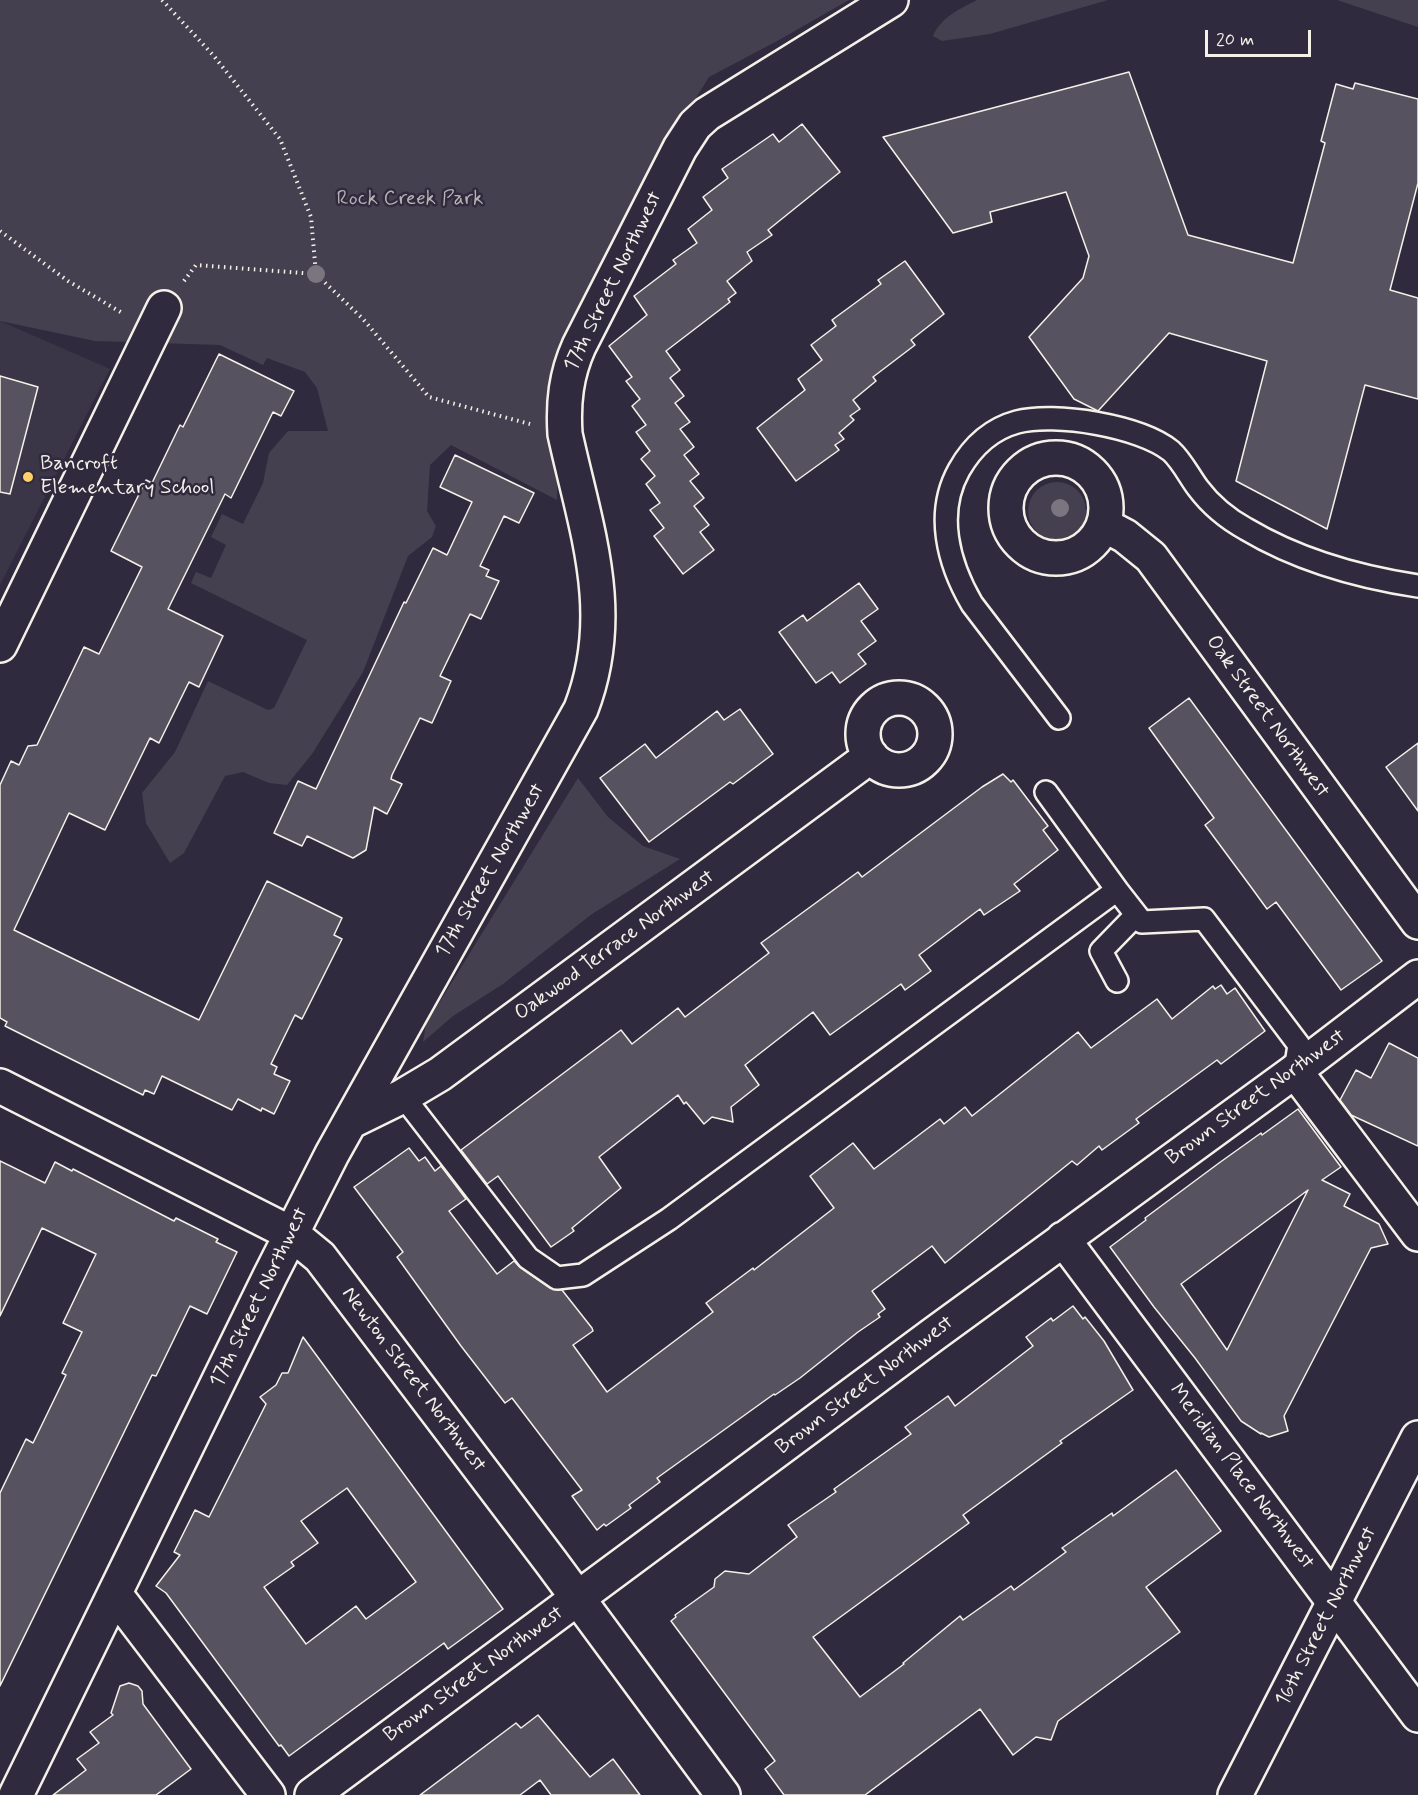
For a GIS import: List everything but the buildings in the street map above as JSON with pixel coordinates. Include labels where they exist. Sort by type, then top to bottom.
[{"type":"street","name":"17th Street Northwest","points":[[16,1795],[292,1234],[350,1122],[574,725],[587,693],[596,659],[599,600],[597,580],[565,434],[563,411],[570,366],[676,156],[695,125],[707,114],[891,0]]},
{"type":"street","points":[[0,645],[159,320]]},
{"type":"street","name":"Oak Street Northwest","points":[[1104,525],[1140,547],[1151,557],[1418,922]]},
{"type":"street","name":"Oakwood Terrace Northwest","points":[[350,1122],[403,1096],[440,1074],[871,756]]},
{"type":"street","name":"Brown Street Northwest","points":[[312,1795],[1063,1239],[1295,1071],[1418,977]]},
{"type":"street","points":[[1295,1071],[1418,1234]]},
{"type":"street","name":"Newton Street Northwest","points":[[0,1086],[292,1234],[320,1257],[723,1795]]},
{"type":"street","name":"Meridian Place Northwest","points":[[1063,1239],[1418,1715]]},
{"type":"street","name":"16th Street Northwest","points":[[1235,1795],[1418,1438]]},
{"type":"street","points":[[115,1594],[268,1795]]},
{"type":"lane","points":[[1059,718],[967,596],[955,571],[945,522],[947,500],[953,481],[964,461],[976,445],[994,432],[1017,422],[1044,419],[1070,420],[1127,431],[1151,440],[1177,458],[1200,491],[1217,508],[1243,528],[1272,544],[1345,571],[1418,586]]},
{"type":"lane","points":[[1046,792],[1142,922],[1204,920],[1299,1045],[1295,1071]]},
{"type":"lane","points":[[403,1096],[528,1258],[557,1278],[583,1275],[678,1212],[1117,890]]},
{"type":"lane","points":[[1117,981],[1101,951],[1136,915]]},
{"type":"path","points":[[162,0],[213,55],[280,139],[310,217],[316,274]]},
{"type":"path","points":[[0,231],[68,281],[159,320],[196,265],[316,274],[363,319],[429,397],[565,434]]},
{"type":"shaded area","name":"Bancroft Elementary School","points":[[0,321],[110,369],[0,585]]},
{"type":"green space","name":"Rock Creek Park","points":[[0,0],[849,0],[709,77],[637,194],[560,353],[557,500],[451,445],[430,465],[427,511],[436,526],[432,537],[408,556],[363,672],[312,754],[287,785],[269,783],[243,772],[225,776],[184,853],[170,863],[146,823],[142,793],[175,752],[208,681],[268,710],[274,708],[307,640],[191,583],[196,572],[211,578],[226,545],[211,537],[222,514],[243,524],[263,483],[269,453],[288,431],[328,431],[317,388],[305,372],[267,358],[263,365],[220,345],[95,341],[0,321]]},
{"type":"green space","points":[[977,0],[1108,0],[990,34],[942,41],[933,36],[936,29],[946,19]]},
{"type":"green space","points":[[1337,0],[1418,0],[1418,27]]},
{"type":"green space","points":[[1057,482],[1073,487],[1081,495],[1086,511],[1081,527],[1073,535],[1057,540],[1041,535],[1033,527],[1028,511],[1033,495],[1041,487]]},
{"type":"green space","points":[[578,778],[608,817],[643,846],[680,859],[592,914],[503,984],[453,1016],[423,1042],[426,1024]]},
{"type":"place","name":"Bancroft Elementary School","points":[[28,477]]}]
